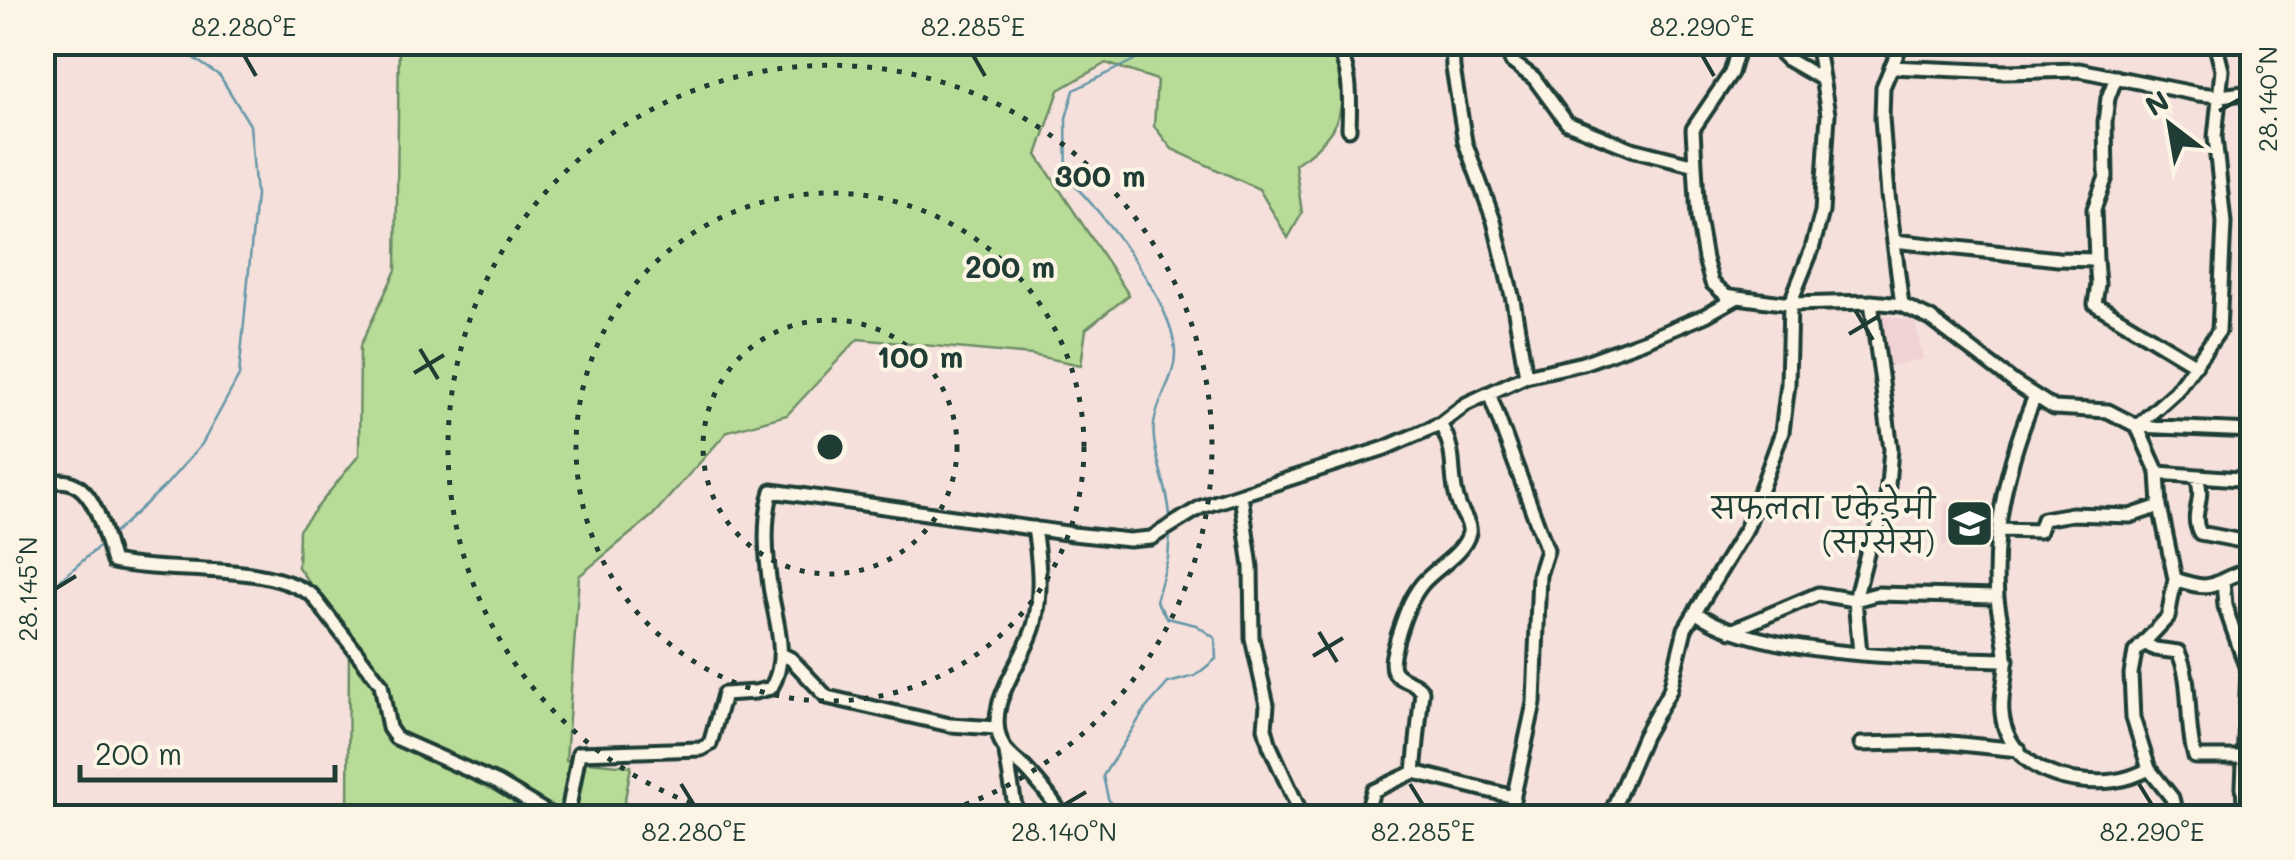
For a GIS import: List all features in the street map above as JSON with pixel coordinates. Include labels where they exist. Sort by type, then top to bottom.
[{"type":"street","points":[[1334,42],[1345,58],[1350,86],[1350,130]]},
{"type":"street","points":[[1452,42],[1465,142],[1494,221],[1526,376]]},
{"type":"street","points":[[1503,42],[1512,62],[1534,78],[1566,123],[1632,149],[1695,165]]},
{"type":"street","points":[[1740,42],[1731,72],[1693,129],[1698,218],[1712,284],[1726,295],[1790,304],[1902,305],[1945,328],[2054,408],[2108,412],[2136,426],[2252,430]]},
{"type":"street","points":[[1770,42],[1787,59],[1820,78]]},
{"type":"street","points":[[1610,818],[1644,736],[1670,690],[1685,628],[1748,527],[1782,432],[1790,304],[1812,250],[1822,212],[1828,114],[1816,42]]},
{"type":"street","points":[[1902,42],[1883,87],[1882,118],[1902,305]]},
{"type":"street","points":[[2136,426],[2176,391],[2219,331],[2224,222],[2215,137],[2222,70],[2215,42]]},
{"type":"street","points":[[1891,67],[2005,72],[2079,70],[2177,91],[2220,96],[2252,92]]},
{"type":"street","points":[[2116,77],[2105,122],[2106,176],[2094,209],[2096,304],[2196,365]]},
{"type":"street","points":[[1894,241],[2096,260]]},
{"type":"street","points":[[567,818],[579,752],[701,749],[710,744],[724,694],[771,688],[781,654],[767,550],[772,491],[1129,540],[1151,538],[1201,507],[1385,448],[1440,424],[1466,404],[1526,376],[1583,363],[1646,340],[1738,297]]},
{"type":"street","points":[[1860,653],[1855,600],[1868,550],[1886,509],[1891,449],[1871,302]]},
{"type":"street","points":[[1489,393],[1547,550],[1539,576],[1534,704],[1509,818]]},
{"type":"street","points":[[2035,396],[2006,477],[1999,530],[1997,597],[2006,660],[2002,716],[2029,764],[2050,775],[2110,782],[2130,779],[2149,769]]},
{"type":"street","points":[[1414,772],[1422,691],[1419,685],[1398,677],[1393,656],[1410,603],[1469,533],[1457,501],[1453,451],[1440,424]]},
{"type":"street","points":[[2136,426],[2158,474],[2160,506],[2175,579],[2168,617],[2135,652],[2131,700],[2135,730],[2149,769],[2172,798],[2176,818]]},
{"type":"street","points":[[2158,474],[2252,480]]},
{"type":"street","points":[[2196,476],[2202,488],[2196,512],[2200,533],[2252,543]]},
{"type":"street","points":[[42,486],[51,482],[74,484],[88,493],[113,562],[146,569],[240,574],[298,586],[312,595],[380,684],[389,728],[396,738],[473,771],[556,818]]},
{"type":"street","points":[[1242,496],[1252,638],[1268,705],[1265,728],[1303,818]]},
{"type":"street","points":[[1999,530],[2039,531],[2043,519],[2072,514],[2130,516],[2160,506]]},
{"type":"street","points":[[1017,818],[1006,752],[996,728],[1004,688],[1030,641],[1036,618],[1040,575],[1034,528]]},
{"type":"street","points":[[2175,579],[2214,588],[2223,580],[2252,570]]},
{"type":"street","points":[[2223,580],[2225,606],[2248,672],[2244,800],[2252,807]]},
{"type":"street","points":[[1730,632],[1818,594],[1855,600],[1877,594],[1997,597]]},
{"type":"street","points":[[1695,612],[1730,632],[1828,650],[2006,660]]},
{"type":"street","points":[[2144,643],[2154,649],[2178,652],[2184,663],[2195,757],[2245,756]]},
{"type":"street","points":[[781,654],[827,697],[950,725],[996,728]]},
{"type":"street","points":[[1861,744],[1942,742],[2019,750]]},
{"type":"street","points":[[1006,752],[1043,789],[1063,818]]},
{"type":"street","points":[[1365,818],[1373,791],[1414,772],[1514,796]]},
{"type":"shaded area","points":[[1874,313],[1915,322],[1923,359],[1882,367]]},
{"type":"shaded area","name":"सफलता एकेडेमी (सग्सेस)","points":[[1945,503],[2000,508],[1994,541],[1942,545]]},
{"type":"green space","points":[[1326,42],[1340,78],[1340,110],[1325,139],[1295,164],[1302,213],[1288,238],[1259,189],[1172,149],[1154,126],[1157,80],[1106,63],[1059,90],[1037,155],[1129,295],[1086,329],[1081,365],[1032,355],[858,339],[787,415],[728,431],[652,516],[579,576],[566,760],[631,766],[622,816],[348,817],[349,639],[298,567],[299,530],[359,455],[360,346],[396,270],[399,43]]},
{"type":"waterway","points":[[110,537],[165,486],[202,444],[239,376],[256,195],[250,125],[220,76],[170,42]]},
{"type":"waterway","points":[[1155,42],[1154,50],[1074,90],[1066,118],[1067,178],[1099,212],[1133,258],[1171,330],[1175,361],[1154,424],[1170,521]]},
{"type":"waterway","points":[[1118,818],[1103,776],[1146,708],[1168,683],[1195,676],[1216,659],[1215,638],[1196,625],[1167,618],[1156,601],[1170,534]]},
{"type":"waterway","points":[[42,603],[57,583],[104,542]]},
{"type":"place","name":"सफलता एकेडेमी (सग्सेस)","points":[[1970,524]]}]
